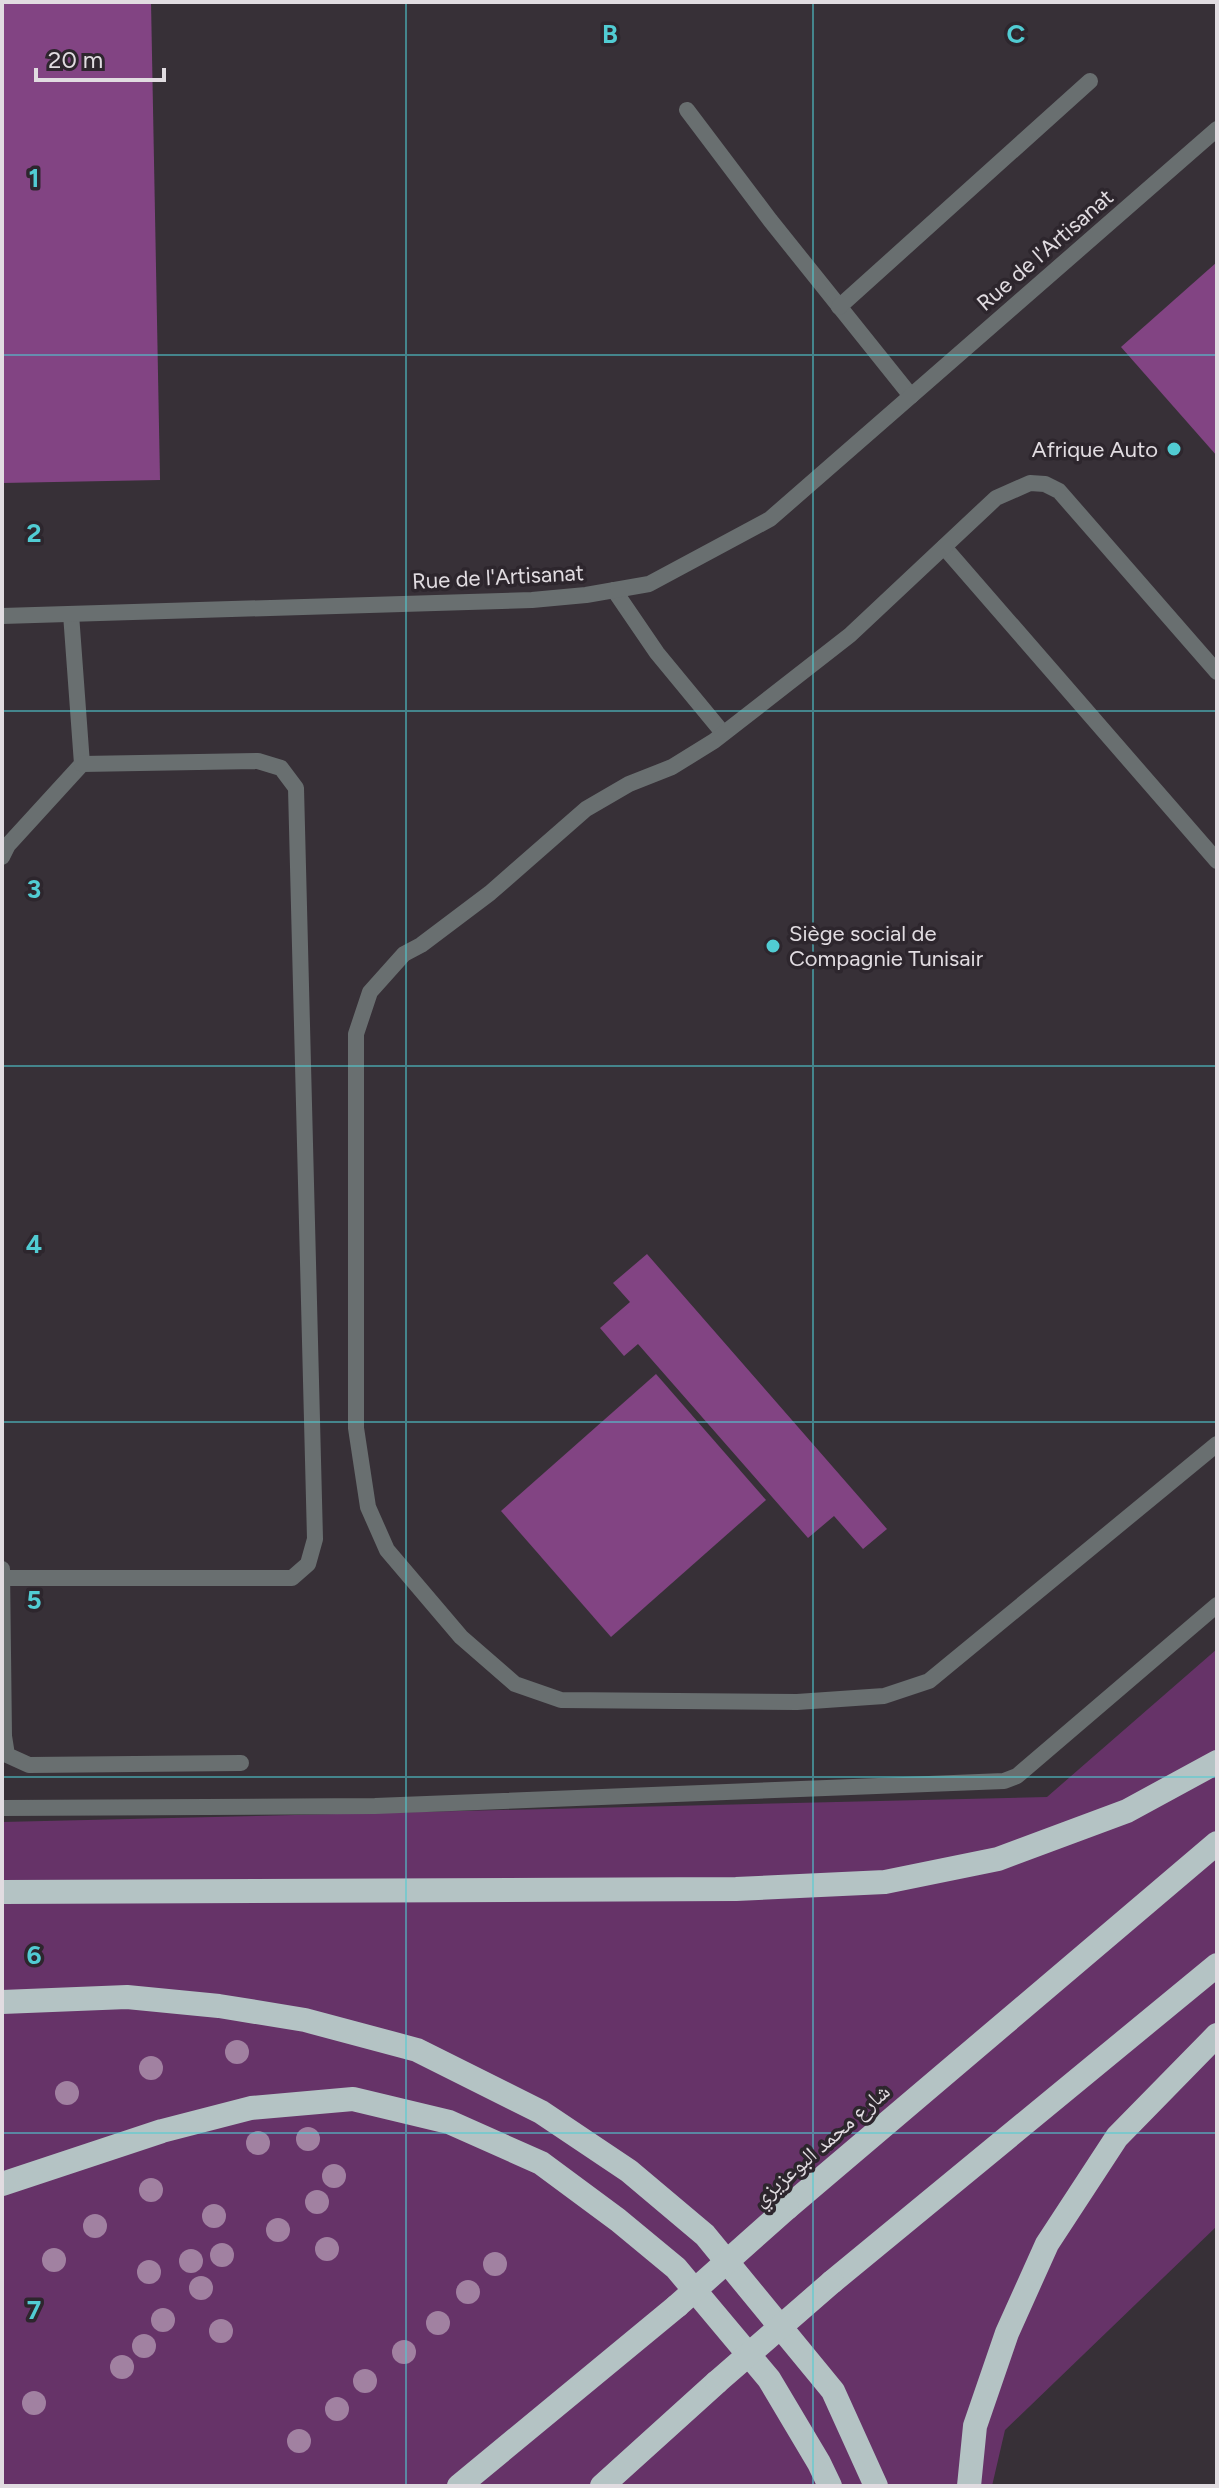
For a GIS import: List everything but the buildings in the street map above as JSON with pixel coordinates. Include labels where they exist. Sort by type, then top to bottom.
[{"type":"highway","points":[[2,1892],[736,1889],[885,1882],[998,1859],[1127,1811],[1217,1762]]},
{"type":"highway","name":"شارع محمد البوعزيزي","points":[[459,2486],[677,2306],[787,2208],[1217,1843]]},
{"type":"highway","points":[[602,2486],[832,2282],[1217,1965]]},
{"type":"highway","points":[[2,2002],[127,1997],[219,2006],[305,2020],[417,2050],[541,2112],[629,2171],[705,2235],[833,2391],[876,2486]]},
{"type":"highway","points":[[969,2486],[975,2426],[1007,2333],[1047,2244],[1117,2137],[1217,2035]]},
{"type":"highway","points":[[2,2184],[162,2131],[251,2108],[353,2099],[449,2122],[541,2163],[676,2268],[769,2379],[830,2486]]},
{"type":"street","points":[[839,307],[1090,81]]},
{"type":"street","points":[[687,110],[770,220],[911,396]]},
{"type":"street","name":"Rue de l'Artisanat","points":[[2,616],[532,600],[649,584],[770,519],[1217,129]]},
{"type":"street","points":[[1217,672],[1059,491],[1045,484],[1030,483],[996,498],[850,635],[723,733],[672,767],[629,784],[586,809],[490,893],[421,945],[404,954],[370,992],[356,1034],[356,1428],[368,1507],[387,1550],[461,1637],[515,1684],[561,1700],[797,1702],[884,1696],[929,1681],[1217,1444]]},
{"type":"street","points":[[944,547],[1217,861]]},
{"type":"street","points":[[614,590],[657,653],[723,733]]},
{"type":"street","points":[[2,857],[8,845],[82,764],[71,614]]},
{"type":"street","points":[[2,1578],[292,1578],[308,1564],[315,1539],[296,788],[281,768],[258,761],[82,764]]},
{"type":"street","points":[[2,1567],[4,1736],[7,1755],[29,1765],[241,1763]]},
{"type":"street","points":[[2,1808],[375,1806],[1004,1781],[1017,1776],[1217,1605]]},
{"type":"shaded area","points":[[1217,1649],[1217,2226],[1005,2430],[992,2486],[2,2486],[2,1822],[1047,1797]]},
{"type":"place","name":"Afrique Auto","points":[[1174,449]]},
{"type":"place","name":"Siège social de Compagnie Tunisair","points":[[773,946]]}]
